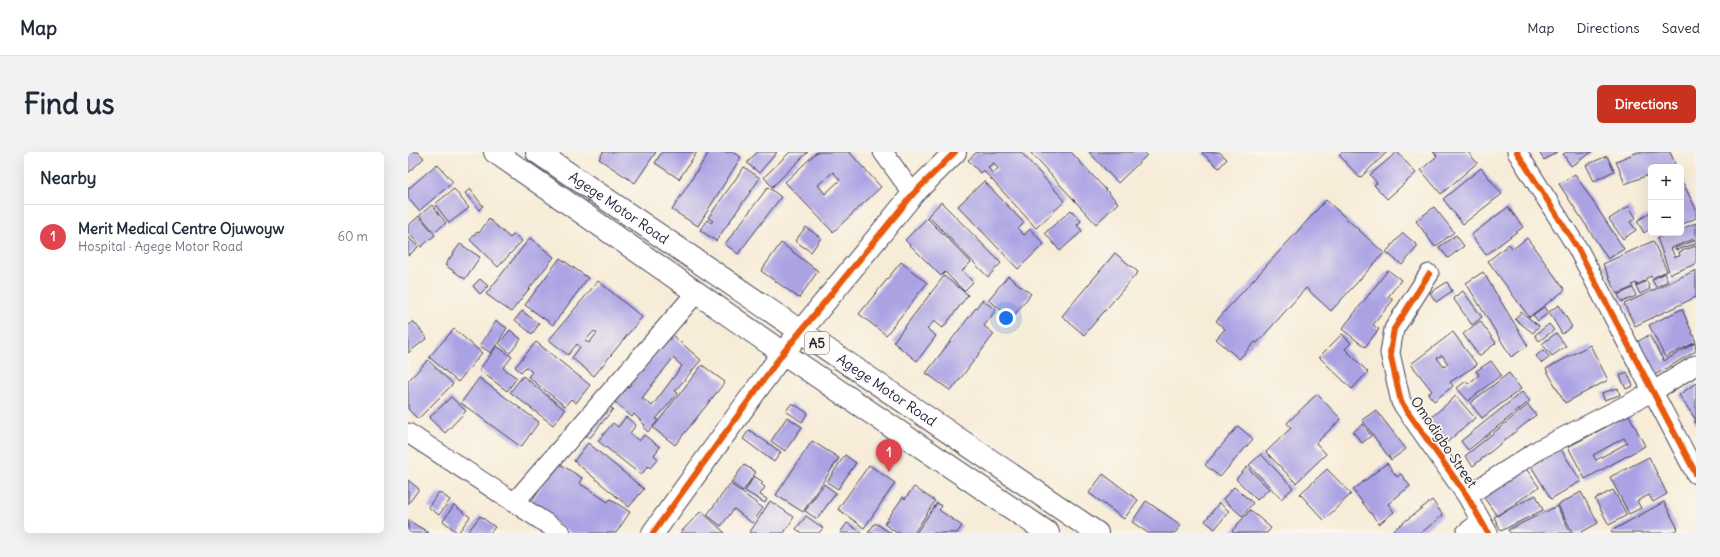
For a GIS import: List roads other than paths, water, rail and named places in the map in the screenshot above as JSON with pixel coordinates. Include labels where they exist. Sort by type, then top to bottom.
[{"type":"main road","name":"Agege Motor Road","points":[[495,152],[783,353],[1048,533]]},
{"type":"main road","name":"Agege Motor Road","points":[[537,152],[1097,533]]},
{"type":"main road","points":[[653,533],[783,353],[912,194],[956,152]]},
{"type":"street","points":[[883,152],[912,194]]},
{"type":"street","points":[[1517,152],[1578,250],[1696,474]]},
{"type":"street","name":"Omodigbo Street","points":[[1429,274],[1394,329],[1390,353],[1401,402],[1467,496],[1485,527]]},
{"type":"street","points":[[514,503],[696,293]]},
{"type":"street","points":[[1467,496],[1540,449],[1652,392],[1696,365]]},
{"type":"street","points":[[408,433],[561,533]]},
{"type":"street","points":[[1466,533],[1485,527]]},
{"type":"place","name":"Merit Medical Centre Ojuwoyw","points":[[889,472]]}]
